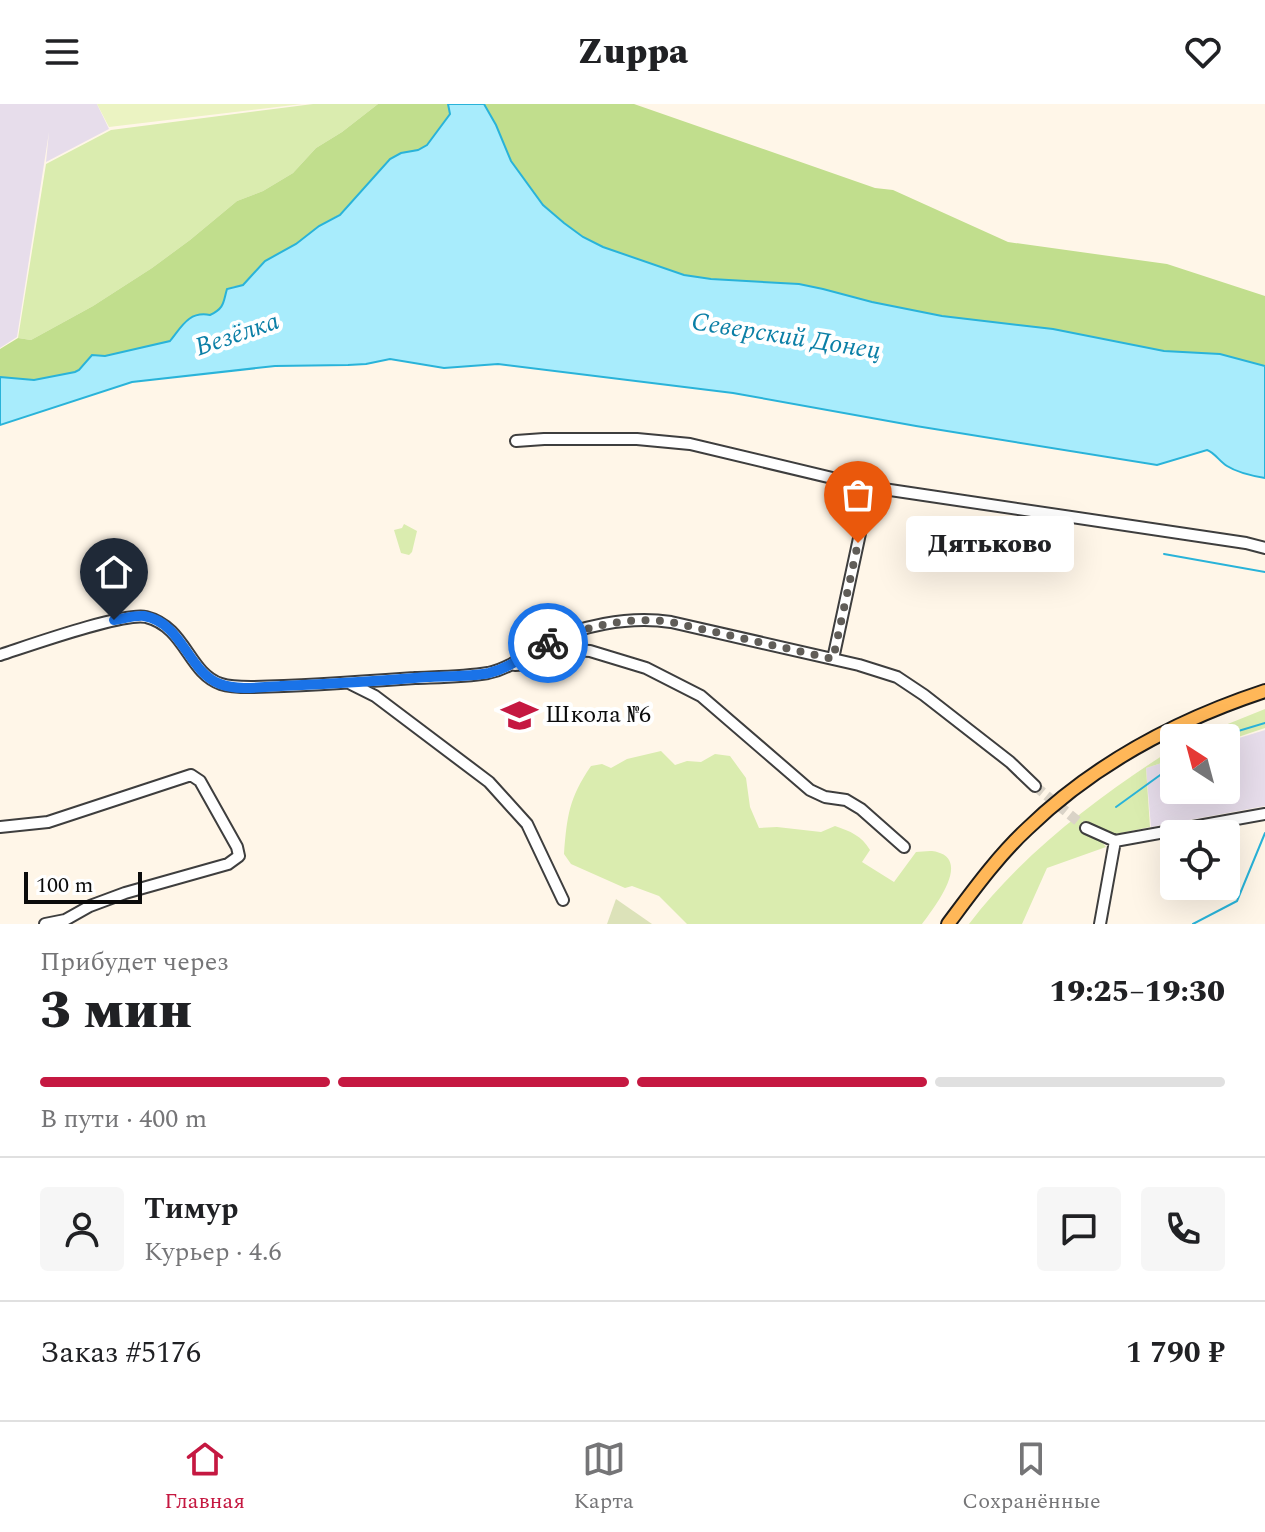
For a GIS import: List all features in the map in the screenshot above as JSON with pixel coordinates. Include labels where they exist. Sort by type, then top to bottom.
[{"type":"main road","points":[[948,924],[1016,841],[1064,797],[1149,739],[1236,700],[1265,691]]},
{"type":"street","points":[[516,441],[637,439],[690,444],[870,487],[1265,548]]},
{"type":"street","points":[[833,659],[870,487]]},
{"type":"street","points":[[0,655],[114,620],[143,616],[158,621],[172,631],[198,666],[222,685],[349,683],[489,673],[511,665],[565,635],[587,628],[651,619],[859,665],[897,677],[1010,762],[1035,786]]},
{"type":"street","points":[[511,665],[529,664],[573,650],[590,651],[646,668],[701,696],[810,790],[825,797],[846,800],[861,809],[904,847]]},
{"type":"street","points":[[349,683],[375,696],[489,782],[527,824],[563,900]]},
{"type":"street","points":[[0,827],[48,822],[191,775],[200,781],[237,847],[239,856],[228,864],[125,893],[90,906],[65,920],[45,924]]},
{"type":"street","points":[[1086,828],[1115,841],[1265,814]]},
{"type":"street","points":[[1100,924],[1115,841]]},
{"type":"shaded area","points":[[0,104],[97,104],[109,129],[46,162],[49,132],[17,337],[0,348]]},
{"type":"shaded area","points":[[1265,730],[1265,806],[1189,820],[1160,820],[1160,825],[1151,827],[1146,768],[1160,764],[1160,804],[1240,804],[1240,738]]},
{"type":"green space","points":[[97,104],[302,104],[109,127]]},
{"type":"green space","points":[[313,104],[378,104],[316,148],[293,173],[263,191],[237,201],[152,268],[93,306],[31,340],[18,338],[46,164],[111,130]]},
{"type":"green space","points":[[378,104],[448,104],[450,114],[427,145],[390,159],[342,213],[265,261],[243,285],[226,292],[224,303],[217,311],[191,318],[170,341],[91,358],[75,372],[34,380],[0,377],[0,349],[18,338],[31,340],[93,306],[152,268],[237,201],[263,191],[293,173],[316,148]]},
{"type":"green space","points":[[484,104],[634,104],[875,188],[893,190],[1008,242],[1167,264],[1265,296],[1265,366],[1220,354],[1164,351],[1053,329],[942,316],[799,284],[684,275],[603,247],[564,223],[543,205],[511,161]]},
{"type":"green space","points":[[404,524],[417,531],[409,555],[401,553],[394,530],[402,528]]},
{"type":"green space","points":[[1265,709],[1265,728],[1240,736],[1240,724],[1228,724]]},
{"type":"green space","points":[[661,751],[675,765],[687,761],[701,762],[715,754],[730,756],[746,778],[750,807],[759,828],[821,832],[835,826],[846,830],[870,850],[862,862],[894,882],[916,852],[937,852],[947,857],[951,865],[946,886],[922,924],[687,924],[659,896],[632,886],[625,888],[571,864],[564,854],[570,808],[591,766],[602,764],[611,768],[627,759]]},
{"type":"green space","points":[[1160,758],[1160,764],[1146,768],[1150,827],[1111,835],[1087,823],[1082,829],[1106,847],[1047,868],[1022,924],[969,924],[1038,849],[1118,786]]},
{"type":"green space","points":[[616,899],[652,924],[607,924]]},
{"type":"water","points":[[448,104],[484,104],[511,161],[543,205],[583,237],[684,275],[799,284],[942,316],[1053,329],[1164,351],[1220,354],[1265,366],[1265,478],[1231,468],[1207,450],[1157,465],[733,393],[498,364],[444,368],[390,359],[366,364],[275,366],[132,382],[0,425],[0,377],[34,380],[75,372],[92,355],[105,356],[170,341],[191,318],[210,315],[218,310],[227,289],[243,285],[265,261],[340,215],[390,159],[427,145],[450,114]]},
{"type":"waterway","points":[[1164,554],[1265,572]]},
{"type":"waterway","points":[[1240,730],[1265,723]]},
{"type":"waterway","points":[[1116,807],[1160,775]]},
{"type":"waterway","points":[[1193,924],[1237,901],[1265,833]]},
{"type":"tunnel","points":[[1035,786],[1086,828]]},
{"type":"way so far","points":[[548,643],[587,628],[651,619],[833,659],[858,543]]},
{"type":"place","name":"Дятьково","points":[[858,543]]},
{"type":"place","name":"Школа №6","points":[[519,715]]},
{"type":"route","points":[[114,620],[143,616],[158,621],[172,631],[209,677],[222,685],[247,687],[489,673],[511,665],[548,643]]},
{"type":"water label","name":"Везёлка","points":[[237,334]]},
{"type":"water label","name":"Северский Донец","points":[[786,336]]}]
